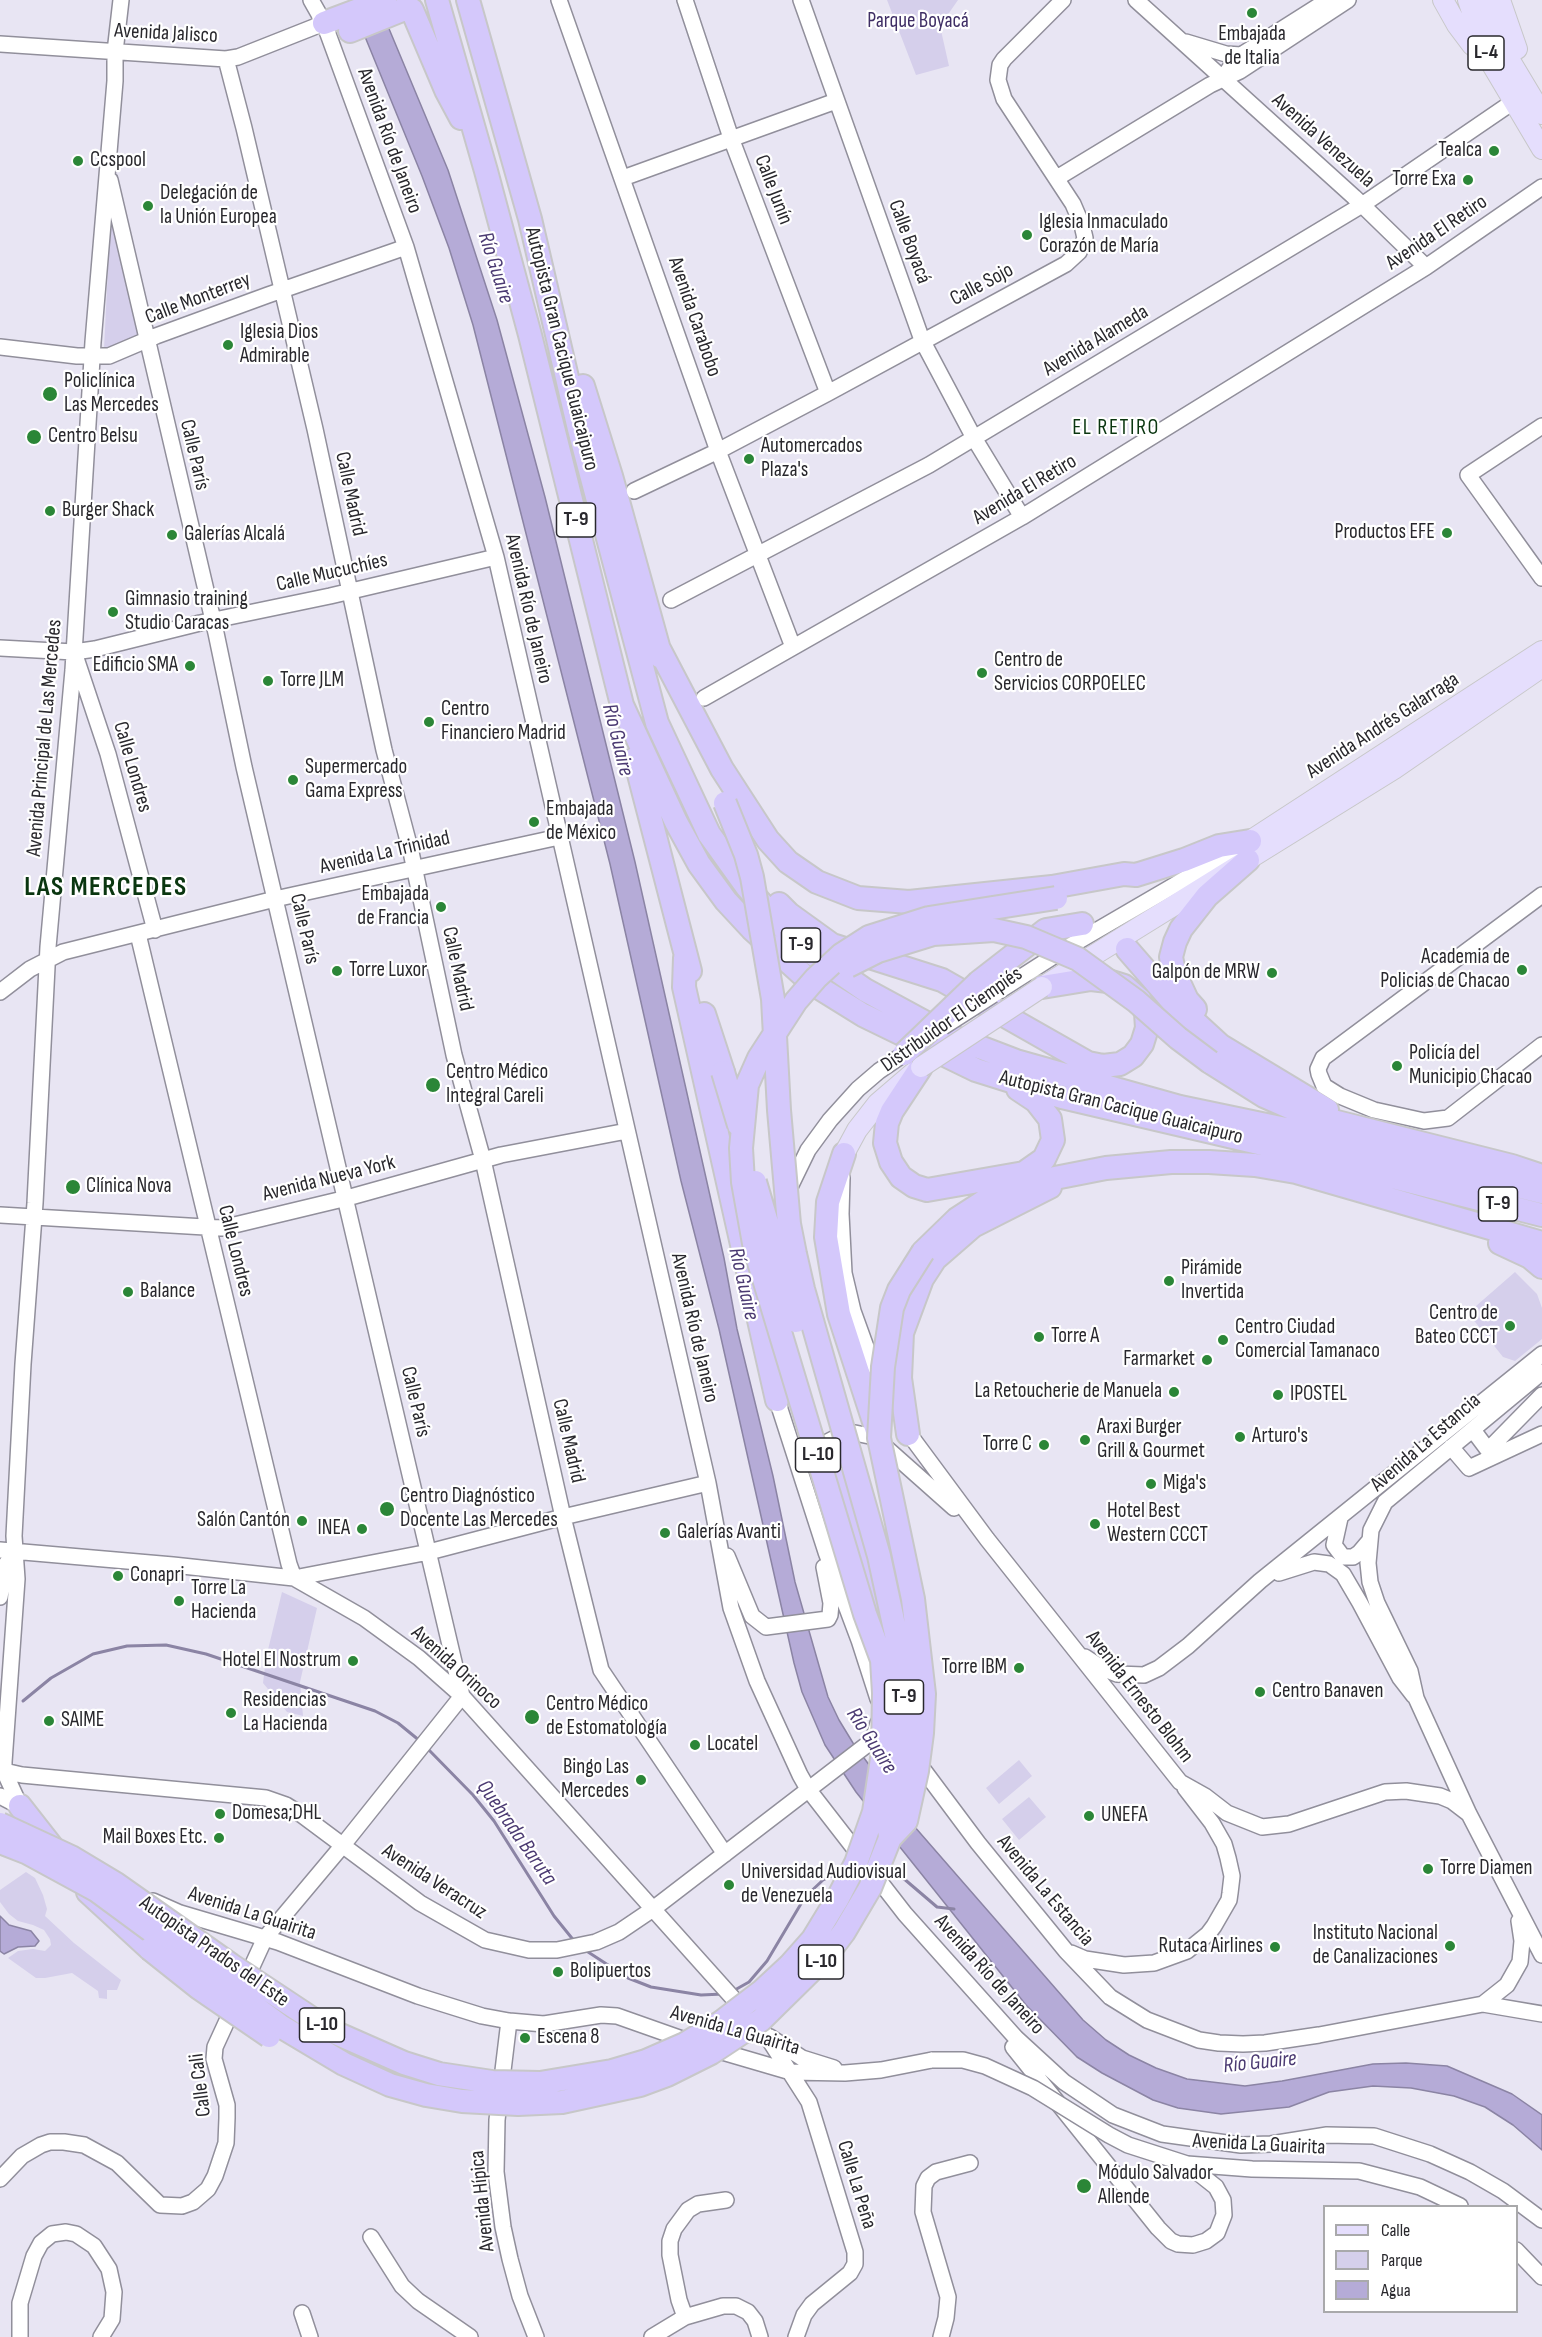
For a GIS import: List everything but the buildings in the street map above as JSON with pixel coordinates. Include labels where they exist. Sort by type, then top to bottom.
[{"type":"highway","name":"Autopista Gran Cacique Guaicaipuro","points":[[437,0],[530,335],[622,705],[699,864],[726,901],[752,929],[806,977],[840,1001],[885,1026],[976,1070],[1062,1097],[1263,1144],[1542,1215]]},
{"type":"highway","name":"Autopista Gran Cacique Guaicaipuro","points":[[468,0],[530,219],[579,429],[646,674],[657,723],[709,834],[761,903],[803,947],[865,990],[948,1035],[1026,1064],[1180,1107],[1295,1131],[1542,1192]]},
{"type":"highway","points":[[338,24],[394,5]]},
{"type":"highway","name":"T-9","points":[[394,5],[415,13],[446,90],[486,171]]},
{"type":"highway","points":[[530,219],[611,476],[657,645],[675,693],[731,799],[788,862],[817,882],[858,898],[887,902],[936,900],[1052,887],[1124,874],[1136,875]]},
{"type":"highway","points":[[646,674],[700,794],[718,828],[738,859],[789,914],[832,945],[942,980],[1088,1063],[1106,1066],[1120,1064],[1133,1056],[1142,1044],[1147,1028],[1146,1013],[1140,1000],[1124,986],[1091,979],[1042,987]]},
{"type":"highway","points":[[622,705],[685,958],[684,987],[777,1400]]},
{"type":"highway","name":"T-9","points":[[731,799],[752,877],[773,999],[779,1110],[789,1224],[803,1289],[879,1556],[899,1648],[904,1731],[900,1773],[888,1816],[890,1838]]},
{"type":"highway","points":[[747,1085],[759,1058],[796,1001],[841,955],[869,937],[929,918],[1056,898],[1126,883],[1136,875],[1219,846],[1249,850]]},
{"type":"highway","points":[[1249,850],[1191,916],[1175,942],[1171,957],[1180,987],[1187,1000],[1255,1066]]},
{"type":"highway","points":[[976,1070],[1020,1090],[1039,1104],[1052,1124],[1051,1147],[1042,1160],[1023,1173],[927,1190],[914,1186],[901,1177],[891,1162],[885,1143],[887,1123],[901,1094],[913,1060],[1046,930],[1082,924]]},
{"type":"highway","points":[[747,1085],[766,1063],[805,1005],[825,983],[850,964],[903,942],[933,934],[994,930],[1026,938],[1078,959],[1136,1001],[1178,1038],[1210,1062],[1275,1101],[1305,1114],[1347,1126],[1512,1166],[1542,1176]]},
{"type":"highway","points":[[1127,949],[1181,1010],[1221,1046],[1330,1112],[1347,1126]]},
{"type":"highway","name":"L-10","points":[[685,958],[723,1072],[879,1611],[882,1660]]},
{"type":"highway","name":"L-10","points":[[747,1085],[741,1148],[743,1182],[755,1249],[865,1614],[882,1660]]},
{"type":"highway","points":[[844,1154],[828,1202],[826,1237],[839,1314],[879,1438],[913,1599],[924,1694],[920,1752],[906,1821],[890,1838]]},
{"type":"highway","points":[[879,1438],[883,1367],[892,1308],[899,1290],[923,1252],[957,1219],[994,1195],[1014,1186],[1106,1168],[1171,1162],[1255,1165],[1296,1172],[1542,1244]]},
{"type":"highway","points":[[908,1434],[900,1378],[902,1334],[922,1279],[935,1259],[974,1226],[1075,1175]]},
{"type":"highway","points":[[1454,1193],[1484,1211],[1542,1229]]},
{"type":"highway","points":[[1455,1219],[1467,1231],[1522,1253],[1542,1267]]},
{"type":"highway","name":"Autopista Prados del Este","points":[[0,1824],[71,1857],[116,1884],[284,2001],[329,2030],[368,2049],[404,2063],[455,2078],[492,2082],[540,2083],[579,2078],[646,2061],[703,2034],[762,1991],[813,1939],[856,1863],[874,1812],[883,1752],[882,1660]]},
{"type":"highway","name":"L-10","points":[[10,1811],[65,1863],[94,1900],[150,1949],[200,1988],[290,2050],[356,2083],[369,2086],[390,2085]]},
{"type":"highway","name":"Autopista Prados del Este","points":[[0,1842],[28,1853],[96,1890],[282,2027],[344,2064],[390,2085],[426,2095],[462,2101],[540,2104],[598,2096],[667,2075],[729,2043],[761,2020],[825,1957],[857,1913],[870,1888],[890,1838]]},
{"type":"main road","name":"L-4","points":[[1443,0],[1472,45],[1488,58],[1520,97],[1542,114]]},
{"type":"main road","name":"L-4","points":[[1468,0],[1488,58]]},
{"type":"main road","name":"L-4","points":[[1484,0],[1542,149]]},
{"type":"main road","points":[[1500,0],[1528,78],[1520,97]]},
{"type":"main road","name":"Avenida Andrés Galarraga","points":[[1249,850],[1542,651]]},
{"type":"main road","name":"Avenida Andrés Galarraga","points":[[1249,850],[1394,769],[1542,667]]},
{"type":"main road","points":[[1512,688],[1542,678]]},
{"type":"main road","name":"Distribuidor El Ciempiés","points":[[844,1154],[857,1130],[913,1060],[1042,987],[1249,850]]},
{"type":"street","name":"Avenida Principal de Las Mercedes","points":[[10,1811],[2,1771],[16,1579],[14,1536],[23,1364],[34,1216],[48,958],[74,652],[106,170],[121,0]]},
{"type":"street","name":"Avenida Río de Janeiro","points":[[311,0],[338,24],[343,76],[406,247],[496,557],[708,1483],[722,1547],[731,1608],[749,1662],[808,1789],[905,1914],[1016,2038],[1064,2082],[1113,2115],[1138,2127],[1179,2137],[1241,2145],[1271,2144],[1327,2134],[1374,2136],[1400,2143],[1470,2172],[1503,2191],[1542,2220]]},
{"type":"street","points":[[320,0],[338,24],[343,40],[343,76]]},
{"type":"street","name":"Avenida Carabobo","points":[[559,0],[718,451],[793,647]]},
{"type":"street","name":"Calle Junín","points":[[685,0],[731,138],[828,393]]},
{"type":"street","name":"Calle Boyacá","points":[[801,0],[922,340],[974,438],[1022,517]]},
{"type":"street","name":"Calle Sojo","points":[[634,491],[718,451],[828,393],[922,340],[1066,264],[1079,252],[1085,238],[1082,225],[1057,178],[1004,99],[998,80],[1000,65],[1004,59],[1063,0]]},
{"type":"street","name":"Avenida Venezuela","points":[[1137,0],[1362,205],[1426,267]]},
{"type":"street","points":[[1222,79],[1241,55],[1328,0]]},
{"type":"street","points":[[1057,178],[1222,79],[1240,71],[1348,0]]},
{"type":"street","name":"Avenida Jalisco","points":[[0,44],[226,59],[338,24]]},
{"type":"street","points":[[1182,41],[1226,54],[1241,55]]},
{"type":"street","name":"Calle Madrid","points":[[226,59],[315,429],[384,750],[414,867],[454,1054],[483,1160],[563,1517],[601,1670],[725,1854]]},
{"type":"street","name":"Avenida Alameda","points":[[671,600],[929,465],[1362,205],[1520,97]]},
{"type":"street","points":[[623,178],[836,101]]},
{"type":"street","name":"Calle París","points":[[106,170],[462,1696]]},
{"type":"street","name":"Avenida El Retiro","points":[[704,698],[1022,517],[1426,267],[1542,187]]},
{"type":"street","name":"Calle Monterrey","points":[[0,347],[93,357],[110,356],[281,290],[406,247]]},
{"type":"street","points":[[1542,426],[1468,475],[1542,578]]},
{"type":"street","name":"Calle Mucuchíes","points":[[0,648],[74,652],[95,649],[212,620],[496,557]]},
{"type":"street","name":"Calle Londres","points":[[74,652],[108,754],[155,930]]},
{"type":"street","name":"Avenida La Trinidad","points":[[0,992],[48,958],[63,952],[275,899],[559,837]]},
{"type":"street","name":"Distribuidor El Ciempiés","points":[[986,988],[1065,949],[1249,850]]},
{"type":"street","points":[[1542,895],[1323,1058],[1319,1074],[1324,1086],[1329,1090],[1374,1110],[1424,1121],[1448,1118],[1542,1045]]},
{"type":"street","name":"Calle Londres","points":[[138,934],[294,1578]]},
{"type":"street","name":"Distribuidor El Ciempiés","points":[[777,1400],[770,1332],[767,1261],[769,1243],[795,1173],[808,1150],[830,1120],[858,1089],[879,1071],[913,1060]]},
{"type":"street","name":"Avenida Nueva York","points":[[0,1215],[222,1228],[501,1155],[627,1131]]},
{"type":"street","name":"Distribuidor El Ciempiés","points":[[844,1154],[841,1244],[844,1274],[853,1311],[866,1347],[908,1434],[983,1534]]},
{"type":"street","name":"Avenida La Estancia","points":[[1074,1648],[1100,1667],[1117,1674],[1144,1676],[1159,1668],[1188,1646],[1260,1581],[1542,1354]]},
{"type":"street","name":"Avenida La Estancia","points":[[1542,1372],[1385,1502],[1377,1516],[1370,1540],[1368,1563],[1370,1582],[1377,1603],[1410,1671],[1416,1698],[1469,1814],[1542,1955]]},
{"type":"street","points":[[1473,1430],[1488,1450],[1542,1395]]},
{"type":"street","name":"Avenida La Estancia","points":[[777,1400],[826,1552],[879,1702],[913,1756],[986,1853],[1066,1951],[1110,1997],[1147,2020],[1209,2042],[1265,2043],[1483,2004],[1542,2014]]},
{"type":"street","points":[[819,1530],[808,1473],[811,1460],[820,1446],[829,1440],[855,1433],[874,1437],[912,1468],[983,1534]]},
{"type":"street","points":[[1452,1447],[1469,1468],[1542,1434]]},
{"type":"street","points":[[294,1578],[429,1552],[563,1517],[708,1483]]},
{"type":"street","points":[[1340,1518],[1334,1545],[1343,1557],[1353,1557],[1370,1540]]},
{"type":"street","name":"Avenida Ernesto Blohm","points":[[983,1534],[1180,1782],[1205,1796],[1227,1813],[1262,1827],[1289,1824],[1385,1792],[1406,1791],[1440,1796],[1452,1801],[1469,1814]]},
{"type":"street","points":[[722,1547],[734,1570],[752,1616],[766,1627],[828,1619],[831,1603],[824,1570],[826,1552]]},
{"type":"street","name":"Avenida Orinoco","points":[[0,1550],[294,1578],[364,1618],[462,1696],[766,2035]]},
{"type":"street","name":"Avenida Principal de Las Mercedes","points":[[0,1597],[6,1564],[16,1551]]},
{"type":"street","points":[[16,1579],[32,1563],[46,1555]]},
{"type":"street","name":"Avenida La Estancia","points":[[1260,1581],[1308,1563],[1322,1563],[1335,1567],[1343,1574],[1400,1678],[1416,1698]]},
{"type":"street","name":"Calle Cali","points":[[0,2180],[22,2156],[41,2145],[50,2142],[74,2142],[117,2163],[142,2190],[160,2205],[182,2206],[200,2197],[208,2189],[215,2176],[225,2143],[227,2105],[214,2059],[215,2047],[265,1938],[462,1696]]},
{"type":"street","points":[[808,1789],[875,1745],[879,1702]]},
{"type":"street","points":[[808,1789],[824,1776],[875,1745],[900,1745],[913,1756]]},
{"type":"street","name":"Avenida Veracruz","points":[[2,1771],[22,1775],[266,1798],[302,1815],[420,1903],[485,1940],[529,1950],[569,1949],[596,1942],[619,1932],[654,1909],[808,1789]]},
{"type":"street","points":[[1066,1951],[1085,1959],[1102,1962],[1124,1965],[1154,1963],[1186,1951],[1208,1934],[1214,1926],[1230,1893],[1232,1876],[1228,1858],[1224,1844],[1212,1823],[1180,1782]]},
{"type":"street","name":"L-10","points":[[0,1796],[10,1811]]},
{"type":"street","name":"Avenida La Guairita","points":[[10,1811],[160,1905],[265,1938],[418,1996],[482,2016],[544,2024],[617,2016],[702,2046],[791,2072],[854,2072],[881,2070],[932,2060],[963,2060],[984,2066],[1033,2088],[1109,2136],[1128,2145],[1187,2164],[1252,2169],[1359,2171],[1420,2187],[1458,2205]]},
{"type":"street","points":[[1483,2004],[1507,1985],[1520,1962],[1522,1941],[1515,1904]]},
{"type":"street","name":"L-10","points":[[956,1971],[970,1997],[1031,2069],[1158,2228],[1178,2244],[1193,2245],[1206,2241],[1217,2233],[1223,2221],[1224,2208],[1223,2200],[1216,2187],[1187,2164]]},
{"type":"street","name":"Avenida Hípica","points":[[509,2021],[497,2120],[496,2172],[503,2227],[510,2259],[520,2295],[536,2337]]},
{"type":"street","name":"L-10","points":[[766,2035],[802,2058],[854,2072]]},
{"type":"street","name":"Calle La Peña","points":[[766,2035],[809,2102],[855,2252],[855,2264],[850,2273],[812,2304],[804,2315],[796,2337]]},
{"type":"street","points":[[941,2337],[948,2297],[923,2211],[924,2186],[928,2178],[936,2172],[970,2163]]},
{"type":"street","points":[[685,2317],[679,2300],[670,2255],[670,2241],[674,2229],[688,2210],[698,2204],[726,2200]]},
{"type":"street","points":[[20,2337],[20,2303],[34,2256],[41,2243],[52,2234],[66,2232],[76,2234],[94,2246],[109,2269],[114,2292],[112,2319],[101,2337]]},
{"type":"street","points":[[370,2237],[402,2286],[418,2301],[470,2337]]},
{"type":"street","points":[[1518,2252],[1542,2277]]},
{"type":"street","points":[[652,2337],[685,2317],[723,2306],[736,2306],[748,2312],[755,2320],[760,2337]]},
{"type":"street","points":[[302,2313],[310,2337]]},
{"type":"green space","name":"Parque Boyacá","points":[[887,0],[958,0],[940,26],[949,66],[916,75]]},
{"type":"green space","points":[[111,208],[141,335],[104,349]]},
{"type":"green space","name":"Centro de Bateo CCCT","points":[[1515,1272],[1537,1294],[1542,1308],[1542,1339],[1515,1361],[1503,1357],[1468,1313]]},
{"type":"green space","points":[[282,1592],[317,1608],[300,1682],[303,1716],[287,1712],[263,1683],[266,1658]]},
{"type":"green space","points":[[1019,1760],[1032,1776],[999,1804],[986,1788]]},
{"type":"green space","points":[[1029,1797],[1046,1817],[1019,1840],[1002,1819]]},
{"type":"green space","points":[[26,1872],[35,1878],[43,1895],[47,1909],[45,1916],[74,1943],[121,1980],[117,1990],[107,1990],[107,1999],[99,1998],[98,1991],[72,1973],[36,1978],[8,1958],[18,1951],[33,1949],[45,1951],[51,1945],[44,1930],[18,1921],[0,1902],[0,1890]]},
{"type":"water","name":"Río Guaire","points":[[350,0],[377,0],[448,170],[497,320],[545,497],[635,862],[795,1582],[828,1697],[839,1720],[853,1743],[914,1826],[1083,2020],[1106,2040],[1129,2055],[1187,2079],[1245,2086],[1373,2064],[1406,2063],[1447,2066],[1512,2094],[1542,2115],[1542,2150],[1513,2125],[1485,2107],[1454,2096],[1411,2088],[1373,2086],[1329,2092],[1289,2107],[1221,2114],[1178,2108],[1153,2100],[1102,2073],[1077,2057],[1026,2005],[856,1792],[825,1745],[802,1692],[794,1663],[719,1329],[681,1181],[610,864],[473,325],[449,248],[422,176]]},
{"type":"water","points":[[0,1916],[9,1925],[31,1931],[39,1941],[35,1946],[18,1947],[4,1954],[0,1951]]},
{"type":"waterway","name":"Quebrada Baruta","points":[[23,1701],[51,1678],[93,1654],[127,1646],[166,1645],[206,1654],[375,1711],[398,1723],[420,1741]]},
{"type":"waterway","name":"Quebrada Baruta","points":[[427,1748],[473,1795],[494,1821],[554,1916],[575,1942]]},
{"type":"waterway","name":"Quebrada Baruta","points":[[733,1991],[749,1982],[767,1961],[805,1897],[823,1880],[842,1871]]},
{"type":"waterway","points":[[896,1872],[937,1907],[954,1909]]},
{"type":"waterway","name":"Quebrada Baruta","points":[[585,1950],[628,1978],[651,1987],[701,1995],[723,1994]]},
{"type":"place","name":"Embajada de Italia","points":[[1252,13]]},
{"type":"place","name":"Tealca","points":[[1494,151]]},
{"type":"place","name":"Ccspool","points":[[78,161]]},
{"type":"place","name":"Torre Exa","points":[[1468,180]]},
{"type":"place","name":"Delegación de la Unión Europea","points":[[148,206]]},
{"type":"place","name":"Iglesia Inmaculado Corazón de María","points":[[1027,235]]},
{"type":"place","name":"Iglesia Dios Admirable","points":[[228,345]]},
{"type":"place","name":"Policlínica Las Mercedes","points":[[50,394]]},
{"type":"place","name":"Centro Belsu","points":[[34,437]]},
{"type":"place","name":"Automercados Plaza's","points":[[749,459]]},
{"type":"place","name":"Burger Shack","points":[[50,511]]},
{"type":"place","name":"Productos EFE","points":[[1447,533]]},
{"type":"place","name":"Galerías Alcalá","points":[[172,535]]},
{"type":"place","name":"Gimnasio training Studio Caracas","points":[[113,612]]},
{"type":"place","name":"Edificio SMA","points":[[190,666]]},
{"type":"place","name":"Centro de Servicios CORPOELEC","points":[[982,673]]},
{"type":"place","name":"Torre JLM","points":[[268,681]]},
{"type":"place","name":"Centro Financiero Madrid","points":[[429,722]]},
{"type":"place","name":"Supermercado Gama Express","points":[[293,780]]},
{"type":"place","name":"Embajada de México","points":[[534,822]]},
{"type":"place","name":"Embajada de Francia","points":[[441,907]]},
{"type":"place","name":"Academia de Policias de Chacao","points":[[1522,970]]},
{"type":"place","name":"Torre Luxor","points":[[337,971]]},
{"type":"place","name":"Galpón de MRW","points":[[1272,973]]},
{"type":"place","name":"Policía del Municipio Chacao","points":[[1397,1066]]},
{"type":"place","name":"Centro Médico Integral Careli","points":[[433,1085]]},
{"type":"place","name":"Clínica Nova","points":[[73,1187]]},
{"type":"place","name":"Pirámide Invertida","points":[[1169,1281]]},
{"type":"place","name":"Balance","points":[[128,1292]]},
{"type":"place","name":"Centro de Bateo CCCT","points":[[1510,1326]]},
{"type":"place","name":"Torre A","points":[[1039,1337]]},
{"type":"place","name":"Centro Ciudad Comercial Tamanaco","points":[[1223,1340]]},
{"type":"place","name":"Farmarket","points":[[1207,1360]]},
{"type":"place","name":"La Retoucherie de Manuela","points":[[1174,1392]]},
{"type":"place","name":"IPOSTEL","points":[[1278,1395]]},
{"type":"place","name":"Arturo's","points":[[1240,1437]]},
{"type":"place","name":"Araxi Burger Grill & Gourmet","points":[[1085,1440]]},
{"type":"place","name":"Torre C","points":[[1044,1445]]},
{"type":"place","name":"Miga's","points":[[1151,1484]]},
{"type":"place","name":"Centro Diagnóstico Docente Las Mercedes","points":[[387,1509]]},
{"type":"place","name":"Salón Cantón","points":[[302,1521]]},
{"type":"place","name":"Hotel Best Western CCCT","points":[[1095,1524]]},
{"type":"place","name":"INEA","points":[[362,1529]]},
{"type":"place","name":"Galerías Avanti","points":[[665,1533]]},
{"type":"place","name":"Conapri","points":[[118,1576]]},
{"type":"place","name":"Torre La Hacienda","points":[[179,1601]]},
{"type":"place","name":"Hotel El Nostrum","points":[[353,1661]]},
{"type":"place","name":"Torre IBM","points":[[1019,1668]]},
{"type":"place","name":"Centro Banaven","points":[[1260,1692]]},
{"type":"place","name":"Residencias La Hacienda","points":[[231,1713]]},
{"type":"place","name":"Centro Médico de Estomatología","points":[[532,1717]]},
{"type":"place","name":"SAIME","points":[[49,1721]]},
{"type":"place","name":"Locatel","points":[[695,1745]]},
{"type":"place","name":"Bingo Las Mercedes","points":[[641,1780]]},
{"type":"place","name":"Domesa;DHL","points":[[220,1814]]},
{"type":"place","name":"UNEFA","points":[[1089,1816]]},
{"type":"place","name":"Mail Boxes Etc.","points":[[219,1838]]},
{"type":"place","name":"Torre Diamen","points":[[1428,1869]]},
{"type":"place","name":"Universidad Audiovisual de Venezuela","points":[[729,1885]]},
{"type":"place","name":"Instituto Nacional de Canalizaciones","points":[[1450,1946]]},
{"type":"place","name":"Rutaca Airlines","points":[[1275,1947]]},
{"type":"place","name":"Bolipuertos","points":[[558,1972]]},
{"type":"place","name":"Escena 8","points":[[525,2038]]},
{"type":"place","name":"Módulo Salvador Allende","points":[[1084,2186]]},
{"type":"district","name":"EL RETIRO","points":[[1116,428]]},
{"type":"district","name":"LAS MERCEDES","points":[[106,888]]}]
